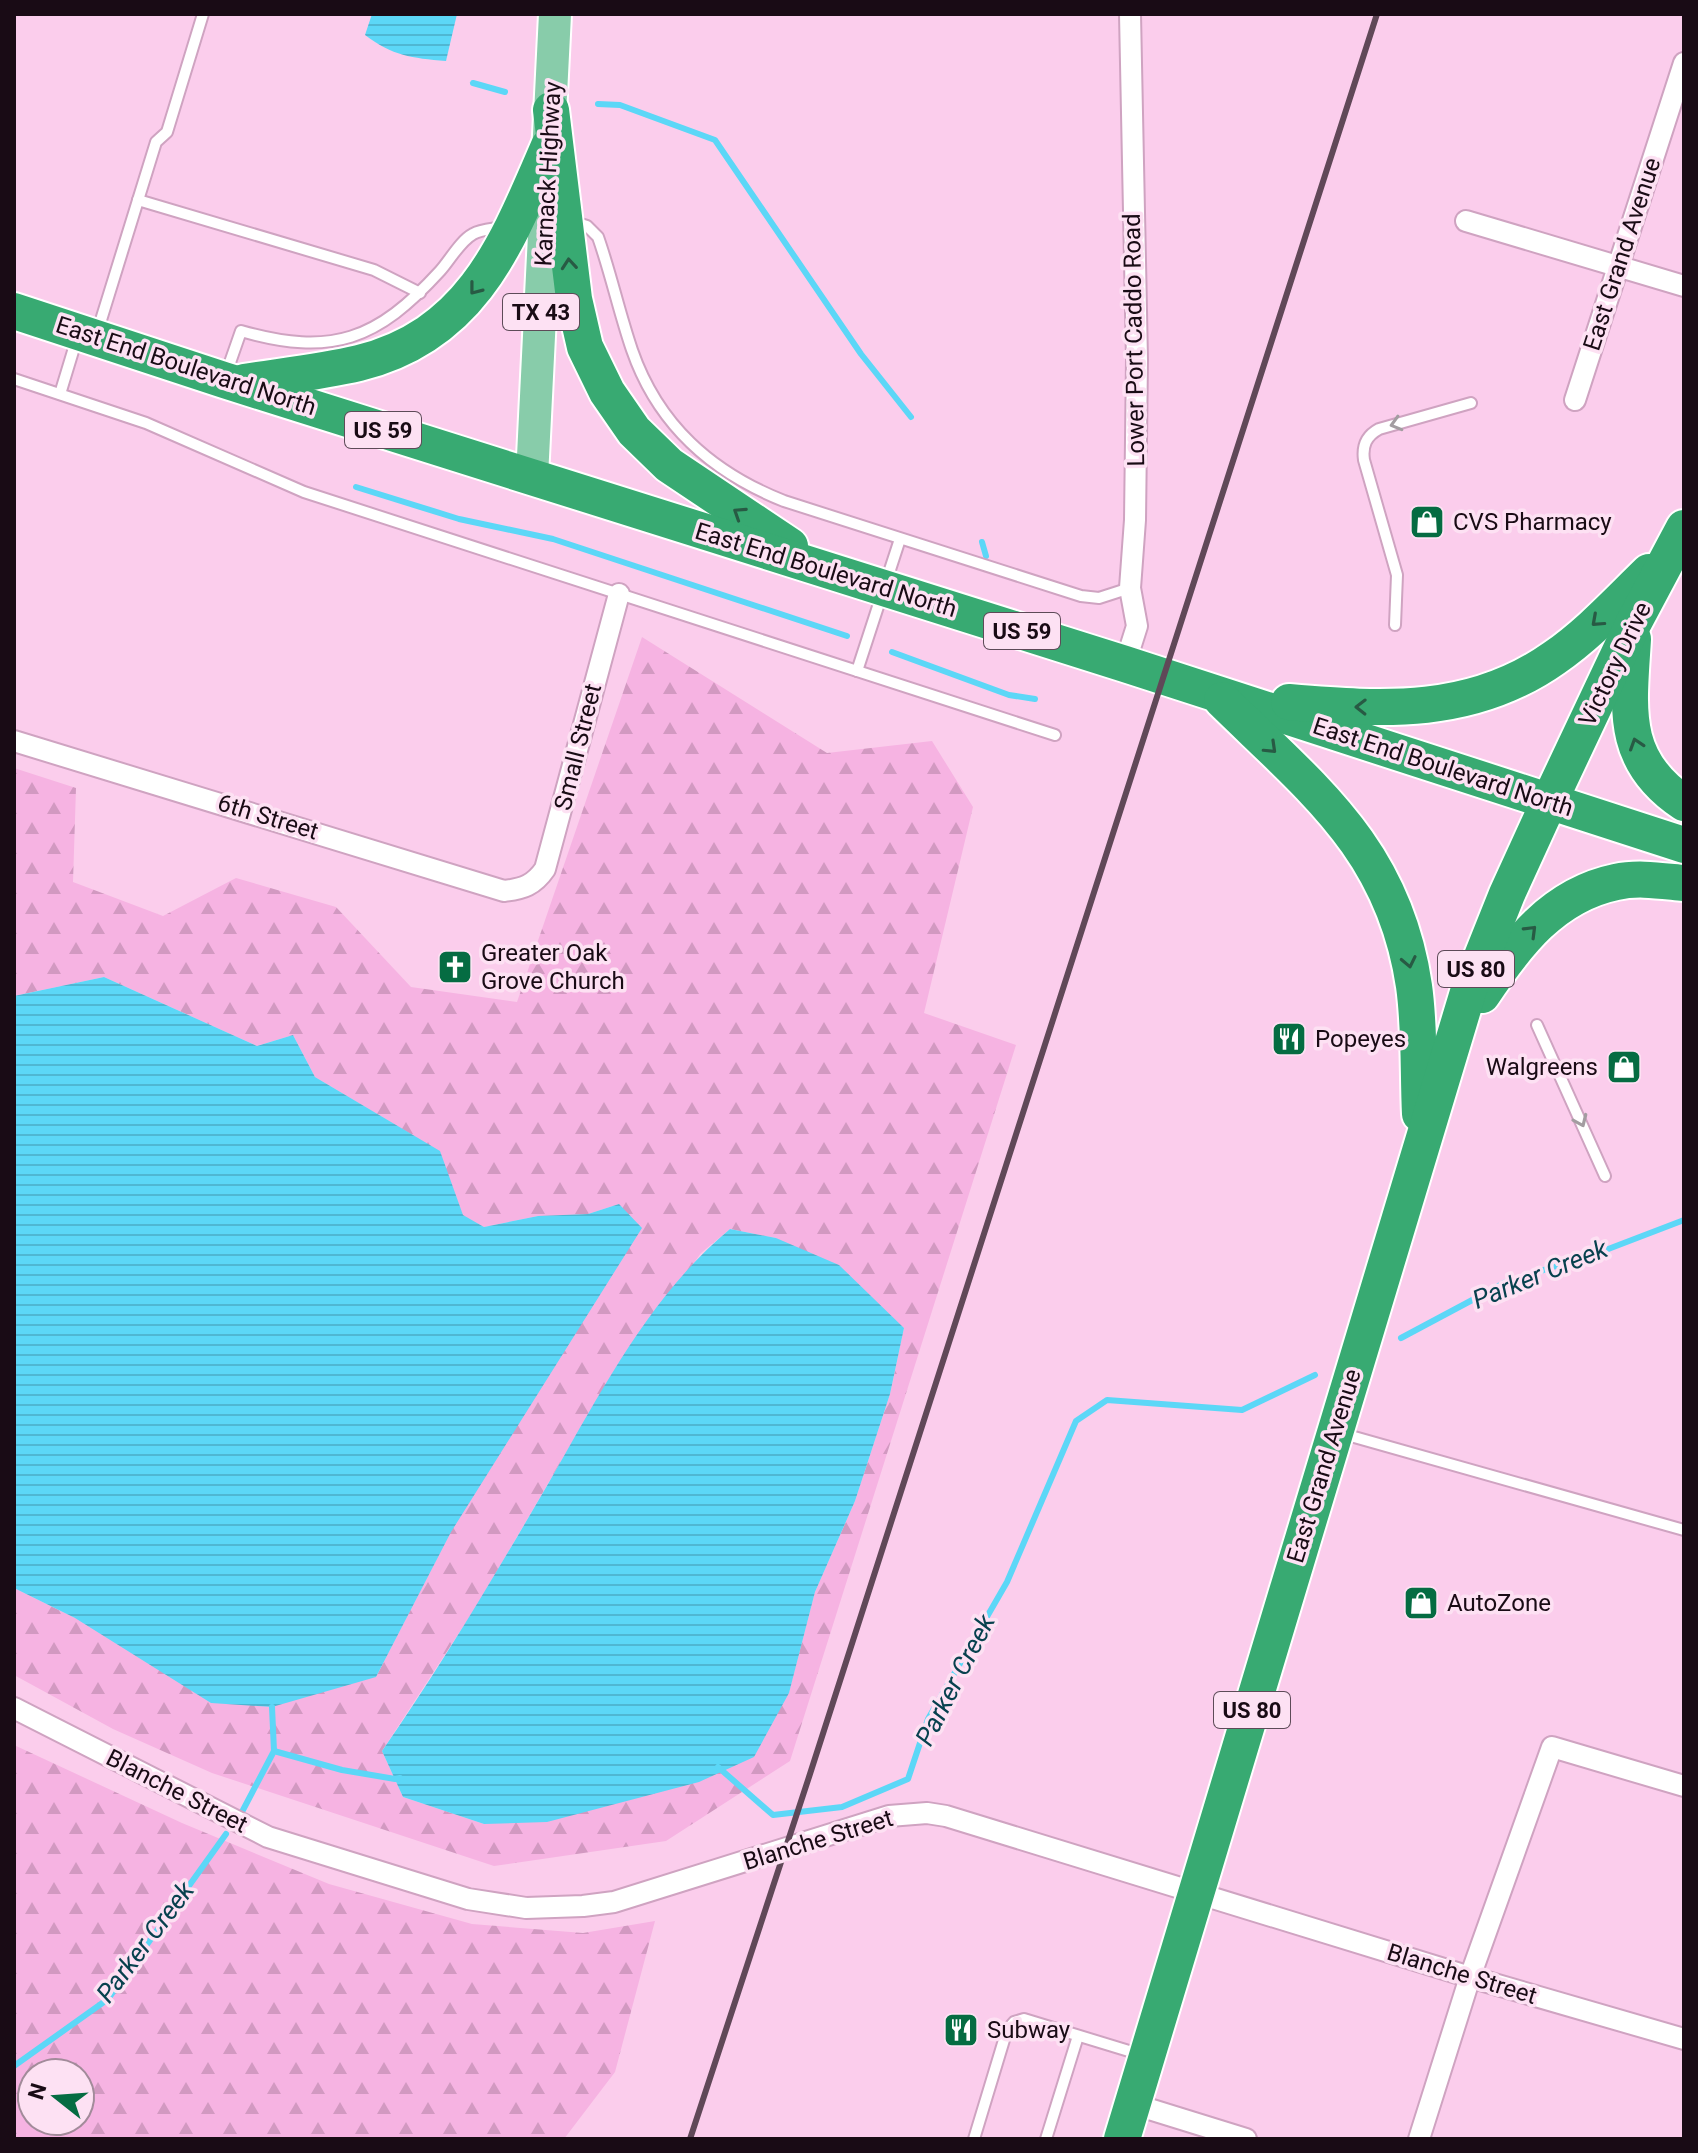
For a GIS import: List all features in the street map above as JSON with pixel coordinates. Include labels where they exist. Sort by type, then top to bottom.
[{"type":"highway","points":[[551,110],[542,222],[574,299],[585,347],[620,412],[634,431],[669,465],[828,570]]},
{"type":"highway","points":[[229,382],[362,362],[421,337],[451,317],[492,267],[542,222],[549,146]]},
{"type":"highway","name":"East End Boulevard North","points":[[14,311],[1684,845]]},
{"type":"highway","points":[[1216,694],[1352,707],[1418,706],[1469,699],[1532,673],[1557,656],[1595,624],[1679,538]]},
{"type":"highway","name":"Victory Drive","points":[[1549,802],[1634,622],[1679,538]]},
{"type":"highway","points":[[1634,622],[1630,700],[1633,739],[1645,766],[1684,803]]},
{"type":"highway","points":[[1216,694],[1350,828],[1387,892],[1404,939],[1414,988],[1420,1144]]},
{"type":"highway","name":"East Grand Avenue","points":[[1122,2139],[1452,1039],[1488,940],[1549,802]]},
{"type":"highway","points":[[1452,1039],[1509,955],[1528,932],[1561,905],[1616,882],[1650,880],[1684,883]]},
{"type":"main road","name":"Karnack Highway","points":[[549,146],[555,14]]},
{"type":"main road","name":"Karnack Highway","points":[[532,477],[542,222]]},
{"type":"street","name":"Lower Port Caddo Road","points":[[1125,664],[1137,626],[1130,588],[1135,520],[1137,360],[1130,14]]},
{"type":"street","name":"East Grand Avenue","points":[[1575,400],[1684,63]]},
{"type":"street","points":[[1466,221],[1684,286]]},
{"type":"street","name":"Small Street","points":[[522,890],[537,880],[545,869],[619,594]]},
{"type":"street","name":"6th Street","points":[[14,741],[504,891],[522,890]]},
{"type":"street","name":"Blanche Street","points":[[14,1708],[268,1837],[438,1891],[497,1904],[554,1908],[614,1902],[889,1816],[927,1813],[946,1816],[1470,1977],[1684,2039]]},
{"type":"street","points":[[1419,2139],[1470,1977],[1552,1747],[1684,1786]]},
{"type":"street","points":[[1133,2104],[1246,2139]]},
{"type":"lane","points":[[60,394],[87,334],[138,200],[156,142],[167,132],[203,14]]},
{"type":"lane","points":[[138,200],[374,270],[420,293]]},
{"type":"lane","points":[[229,382],[241,331],[290,342],[339,340],[370,330],[391,317],[420,293],[473,233],[542,222],[587,226],[598,237],[633,353],[646,384],[660,407],[700,453],[720,470],[761,492],[1081,596],[1099,598],[1130,588]]},
{"type":"lane","points":[[14,379],[146,423],[304,492],[1055,735]]},
{"type":"lane","points":[[1395,625],[1397,575],[1364,460],[1364,446],[1367,438],[1379,429],[1471,403]]},
{"type":"lane","points":[[857,671],[900,539]]},
{"type":"lane","points":[[1537,1025],[1605,1176]]},
{"type":"lane","points":[[1334,1432],[1684,1530]]},
{"type":"lane","points":[[974,2139],[1007,2030],[1014,2022],[1024,2019],[1147,2056]]},
{"type":"lane","points":[[1046,2139],[1078,2036]]},
{"type":"green space","points":[[642,637],[827,753],[932,741],[973,807],[924,1013],[1016,1045],[790,1761],[666,1841],[494,1866],[212,1773],[113,1729],[14,1675],[14,1588],[75,1618],[376,1677],[619,1204],[588,1214],[538,1216],[484,1227],[463,1216],[439,1151],[315,1077],[293,1035],[257,1046],[104,977],[14,996],[14,768],[76,788],[73,882],[163,916],[236,878],[336,907],[411,987],[517,1002]],"holes":[[[730,1229],[776,1238],[904,1328],[890,1394],[855,1501],[815,1592],[789,1692],[484,1824],[403,1797],[382,1751],[476,1607],[591,1410],[701,1253]]]},
{"type":"green space","points":[[14,1745],[182,1823],[329,1884],[472,1924],[583,1933],[655,1921],[615,2072],[564,2139],[14,2139]]},
{"type":"water","points":[[372,14],[457,14],[446,61],[403,55],[375,42],[365,35]]},
{"type":"water","points":[[104,977],[257,1046],[293,1035],[315,1077],[440,1151],[463,1215],[484,1227],[538,1216],[588,1214],[619,1204],[642,1228],[451,1532],[376,1677],[272,1707],[211,1703],[75,1618],[14,1588],[14,996]]},
{"type":"water","points":[[730,1229],[776,1238],[839,1265],[904,1328],[890,1394],[855,1501],[815,1592],[789,1693],[754,1757],[699,1782],[547,1822],[484,1824],[403,1797],[382,1751],[468,1619],[628,1348],[675,1284]]},
{"type":"waterway","points":[[473,83],[505,92]]},
{"type":"waterway","points":[[598,104],[620,105],[715,140],[861,354],[911,417]]},
{"type":"waterway","points":[[356,487],[459,519],[553,539],[847,636]]},
{"type":"waterway","points":[[982,542],[986,556]]},
{"type":"waterway","points":[[892,652],[1009,695],[1035,699]]},
{"type":"waterway","name":"Parker Creek","points":[[1401,1338],[1506,1282],[1603,1251],[1684,1220]]},
{"type":"waterway","name":"Parker Creek","points":[[718,1767],[773,1815],[842,1807],[908,1779],[928,1719],[1007,1582],[1076,1421],[1107,1400],[1242,1410],[1315,1375]]},
{"type":"waterway","points":[[272,1707],[274,1751]]},
{"type":"waterway","name":"Parker Creek","points":[[243,1810],[274,1751],[342,1770],[400,1778]]},
{"type":"waterway","name":"Parker Creek","points":[[14,2066],[108,1999],[226,1834]]},
{"type":"railway","points":[[690,2139],[1377,14]]},
{"type":"place","name":"CVS Pharmacy","points":[[1427,522]]},
{"type":"place","name":"Greater Oak Grove Church","points":[[455,967]]},
{"type":"place","name":"Popeyes","points":[[1289,1039]]},
{"type":"place","name":"Walgreens","points":[[1624,1067]]},
{"type":"place","name":"AutoZone","points":[[1421,1603]]},
{"type":"place","name":"Subway","points":[[961,2030]]}]
